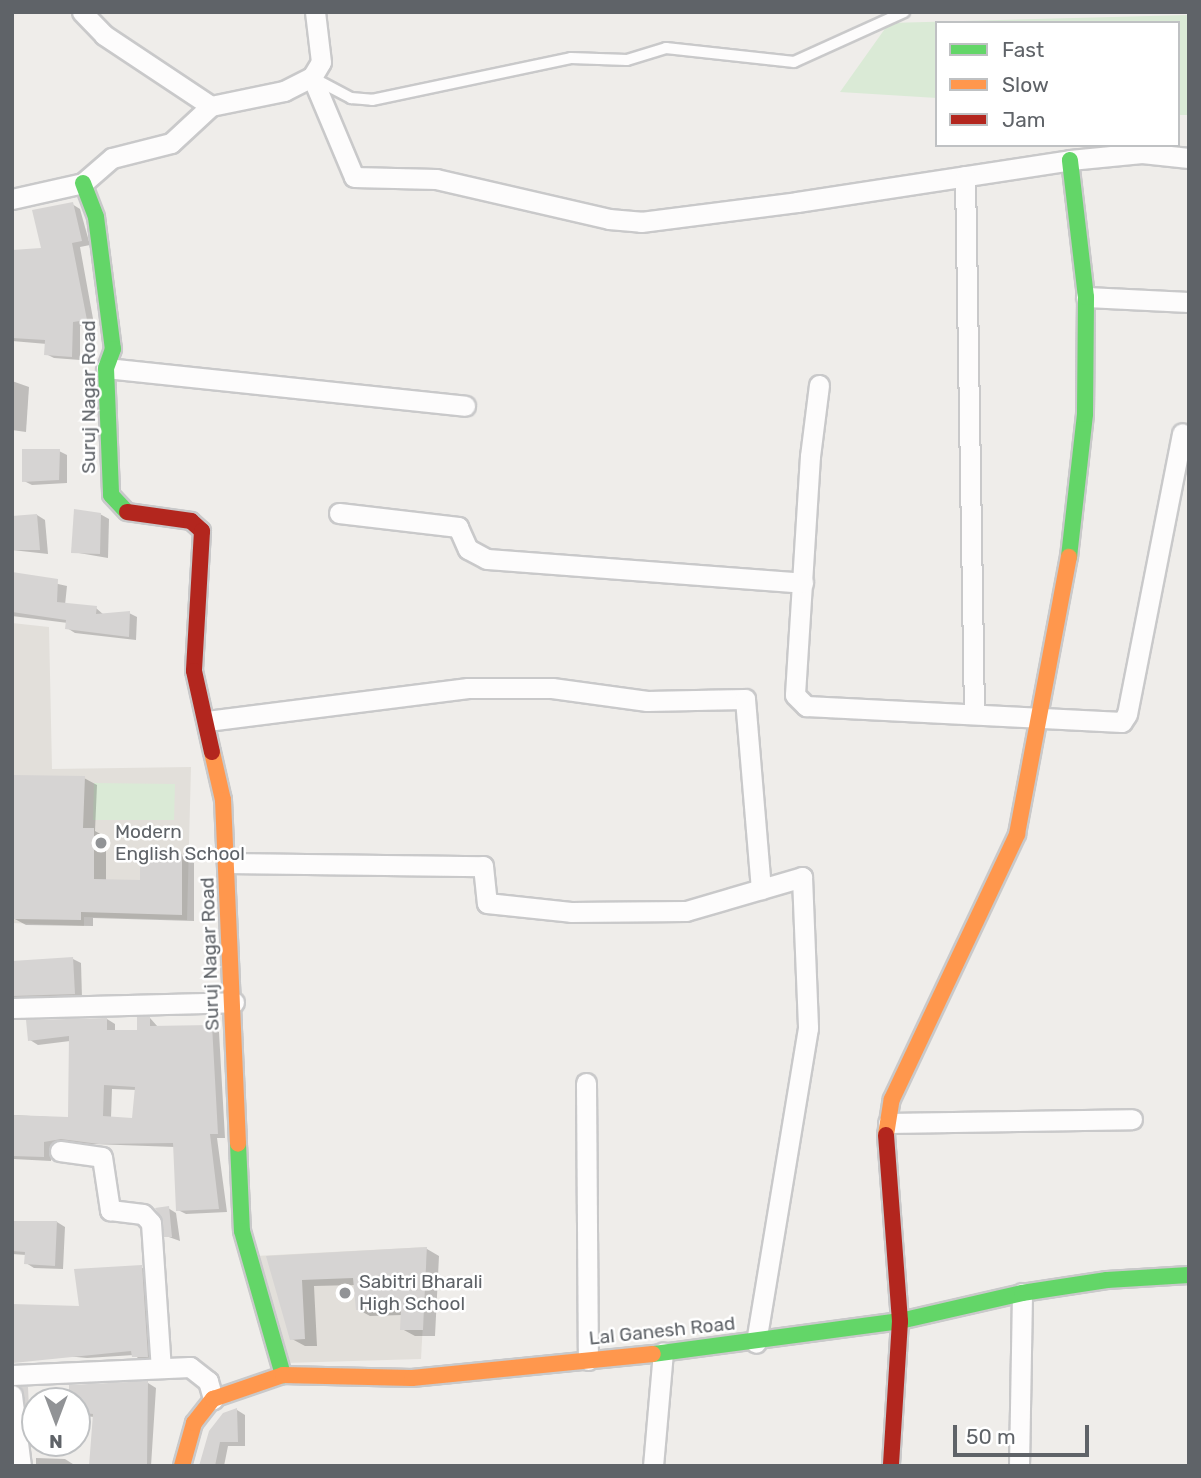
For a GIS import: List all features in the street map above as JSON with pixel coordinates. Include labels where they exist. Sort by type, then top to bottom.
[{"type":"street","points":[[82,12],[104,35],[211,106]]},
{"type":"street","points":[[12,200],[83,183],[112,158],[171,144],[211,106],[284,92],[312,77],[321,62],[315,12]]},
{"type":"street","points":[[312,77],[354,177],[436,179],[609,219],[667,218],[1070,160],[1142,153],[1189,158]]},
{"type":"street","points":[[891,1466],[900,1321],[885,1141],[892,1099],[1017,834],[1064,598],[1086,414],[1086,297],[1070,160]]},
{"type":"street","points":[[965,176],[974,714]]},
{"type":"street","name":"Suruj Nagar Road","points":[[83,183],[96,217],[113,349],[106,368],[111,495],[115,506],[122,511],[191,521],[202,531],[194,671],[223,800],[242,1231],[282,1375]]},
{"type":"street","points":[[1086,297],[1189,302]]},
{"type":"street","points":[[106,368],[465,405]]},
{"type":"street","points":[[819,385],[803,583],[798,702],[806,706],[1115,723],[1127,714],[1182,433]]},
{"type":"street","points":[[340,513],[458,527],[468,549],[488,559],[803,583]]},
{"type":"street","points":[[207,721],[468,688],[552,688],[648,701],[745,699],[761,889]]},
{"type":"street","points":[[227,863],[483,866],[488,903],[571,912],[686,911],[802,877],[808,1028],[756,1343]]},
{"type":"street","points":[[12,1008],[234,1002]]},
{"type":"street","points":[[586,1083],[588,1360]]},
{"type":"street","points":[[888,1123],[1132,1119]]},
{"type":"street","points":[[60,1151],[102,1157],[110,1210],[143,1214],[151,1223],[161,1368]]},
{"type":"street","name":"Lal Ganesh Road","points":[[213,1399],[282,1375],[412,1378],[756,1343],[900,1321],[1022,1293],[1107,1280],[1189,1275]]},
{"type":"street","points":[[1019,1466],[1022,1293]]},
{"type":"street","points":[[653,1466],[663,1352]]},
{"type":"street","points":[[12,1375],[190,1367],[208,1381],[213,1399],[194,1423],[182,1466]]},
{"type":"street","points":[[12,1395],[21,1466]]},
{"type":"lane","points":[[312,77],[351,97],[372,100],[571,58],[627,60],[666,48],[794,62],[904,12]]},
{"type":"shaded area","name":"Modern English School","points":[[12,623],[49,627],[52,769],[191,767],[187,920],[84,917],[84,926],[12,923]]},
{"type":"shaded area","name":"Sabitri Bharali High School","points":[[427,1247],[421,1359],[285,1363],[256,1256]]},
{"type":"green space","points":[[1189,15],[1189,115],[1180,115],[1180,21],[964,21]]},
{"type":"green space","points":[[935,22],[935,98],[840,92],[889,23]]},
{"type":"green space","points":[[94,783],[175,784],[174,820],[93,820]]},
{"type":"building","points":[[73,202],[82,241],[72,243],[87,320],[73,322],[72,357],[44,355],[45,340],[12,338],[12,250],[41,248],[32,210]]},
{"type":"building","points":[[22,449],[60,449],[59,480],[22,482]]},
{"type":"building","points":[[74,509],[101,513],[100,554],[71,553]]},
{"type":"building","points":[[37,514],[40,550],[12,550],[12,516]]},
{"type":"building","points":[[12,572],[58,579],[57,602],[97,606],[96,614],[130,611],[129,637],[65,629],[66,620],[12,612]]},
{"type":"building","points":[[13,775],[85,776],[83,828],[94,828],[94,879],[140,880],[140,857],[182,854],[182,915],[81,912],[81,920],[12,919]]},
{"type":"building","points":[[73,957],[75,994],[12,996],[12,961]]},
{"type":"building","points":[[137,1017],[150,1017],[150,1026],[212,1025],[218,1134],[210,1134],[219,1209],[176,1211],[173,1143],[99,1144],[61,1139],[44,1142],[44,1157],[12,1156],[12,1115],[68,1117],[69,1036],[28,1041],[26,1020],[107,1018],[107,1030],[137,1030]],"holes":[[[104,1085],[135,1087],[132,1118],[103,1116]]]},
{"type":"building","points":[[169,1206],[172,1237],[164,1237],[163,1221],[155,1208]]},
{"type":"building","points":[[12,1221],[57,1221],[55,1266],[24,1264],[25,1252],[12,1251]]},
{"type":"building","points":[[427,1247],[423,1330],[400,1330],[401,1309],[356,1310],[353,1278],[302,1280],[305,1339],[290,1340],[266,1256]]},
{"type":"building","points":[[142,1265],[148,1357],[132,1357],[131,1351],[13,1363],[12,1304],[79,1306],[74,1269]]},
{"type":"building","points":[[148,1381],[147,1466],[89,1466],[93,1414],[91,1387],[69,1385]]},
{"type":"building","points":[[237,1408],[238,1442],[220,1442],[215,1466],[199,1466],[209,1431],[223,1413]]},
{"type":"traffic: fast","points":[[1069,557],[1085,414],[1086,297],[1070,160]]},
{"type":"traffic: fast","points":[[83,183],[96,217],[113,349],[106,368],[111,495],[127,512]]},
{"type":"traffic: fast","points":[[238,1144],[242,1231],[283,1375]]},
{"type":"traffic: fast","points":[[653,1354],[900,1321],[1022,1293],[1107,1280],[1189,1275]]},
{"type":"traffic: slow","points":[[886,1135],[892,1099],[1017,834],[1069,557]]},
{"type":"traffic: slow","points":[[212,752],[223,800],[238,1144]]},
{"type":"traffic: slow","points":[[182,1466],[194,1423],[213,1399],[283,1375],[412,1378],[653,1354]]},
{"type":"traffic: jam","points":[[127,512],[191,521],[202,531],[194,671],[212,752]]},
{"type":"traffic: jam","points":[[886,1135],[900,1321],[891,1466]]},
{"type":"place","name":"Modern English School","points":[[101,843]]},
{"type":"place","name":"Sabitri Bharali High School","points":[[345,1293]]}]
